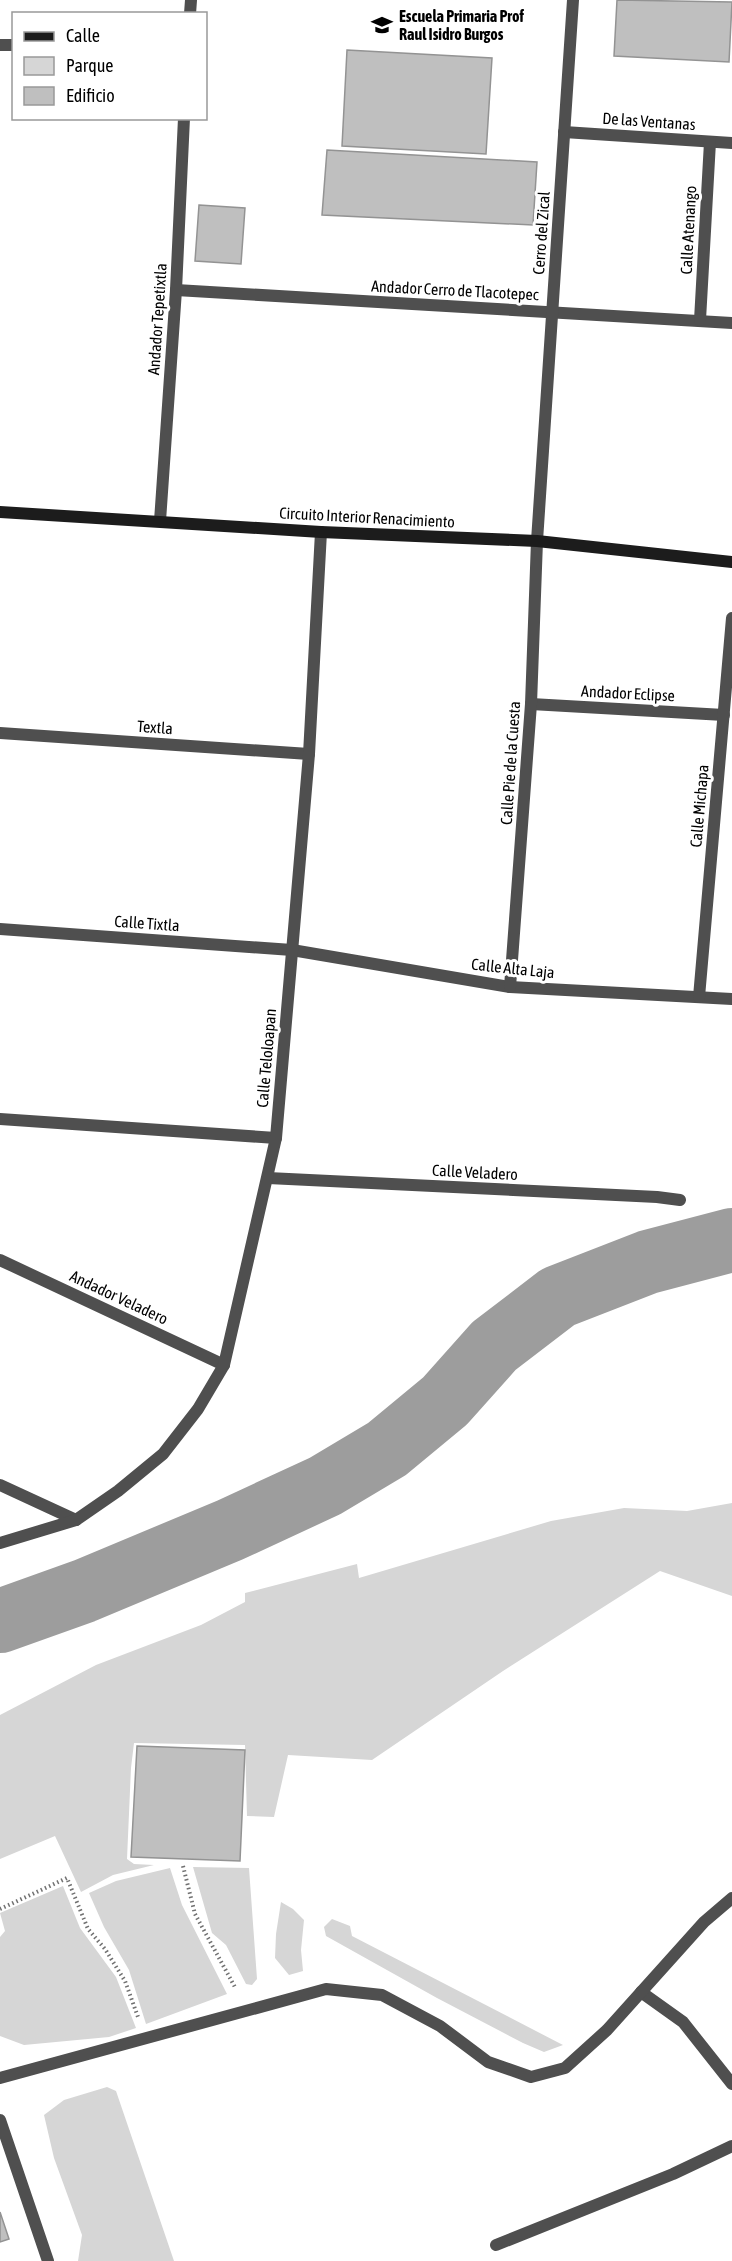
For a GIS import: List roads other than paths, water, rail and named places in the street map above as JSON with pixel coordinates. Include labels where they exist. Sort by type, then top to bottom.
[{"type":"main road","name":"Circuito Interior Renacimiento","points":[[0,512],[321,532],[537,541],[732,562]]},
{"type":"street","name":"Cerro del Zical","points":[[537,541],[573,0]]},
{"type":"street","name":"Andador Tepetixtla","points":[[160,521],[176,290],[184,120]]},
{"type":"street","name":"De las Ventanas","points":[[564,132],[732,143]]},
{"type":"street","name":"Calle Atenango","points":[[700,320],[710,142]]},
{"type":"street","name":"Andador Cerro de Tlacotepec","points":[[176,290],[732,323]]},
{"type":"street","name":"Calle Teloloapan","points":[[0,1543],[76,1520],[118,1491],[163,1454],[198,1409],[224,1365],[276,1138],[309,754],[321,532]]},
{"type":"street","name":"Calle Pie de la Cuesta","points":[[510,987],[531,704],[537,541]]},
{"type":"street","name":"Calle Michapa","points":[[699,997],[732,618]]},
{"type":"street","name":"Andador Eclipse","points":[[531,704],[724,715]]},
{"type":"street","name":"Textla","points":[[0,733],[309,754]]},
{"type":"street","name":"Calle Tixtla","points":[[0,930],[292,950]]},
{"type":"street","name":"Calle Alta Laja","points":[[292,950],[510,987],[732,999]]},
{"type":"street","points":[[0,1119],[276,1138]]},
{"type":"street","name":"Calle Veladero","points":[[268,1178],[680,1200]]},
{"type":"street","name":"Andador Veladero","points":[[0,1260],[224,1365]]},
{"type":"street","points":[[0,1485],[76,1520]]},
{"type":"street","points":[[0,2078],[326,1989],[382,1995],[440,2026],[488,2062],[531,2077],[565,2068],[607,2030],[704,1922],[732,1898]]},
{"type":"street","points":[[641,1992],[683,2022],[732,2084]]},
{"type":"street","points":[[0,2121],[48,2261]]},
{"type":"street","points":[[496,2245],[673,2174],[732,2146]]},
{"type":"waterway","points":[[0,1621],[84,1591],[230,1530],[325,1486],[387,1449],[445,1401],[494,1346],[558,1297],[648,1262],[732,1240]]},
{"type":"place","name":"Escuela Primaria Prof Raul Isidro Burgos","points":[[382,25]]}]
